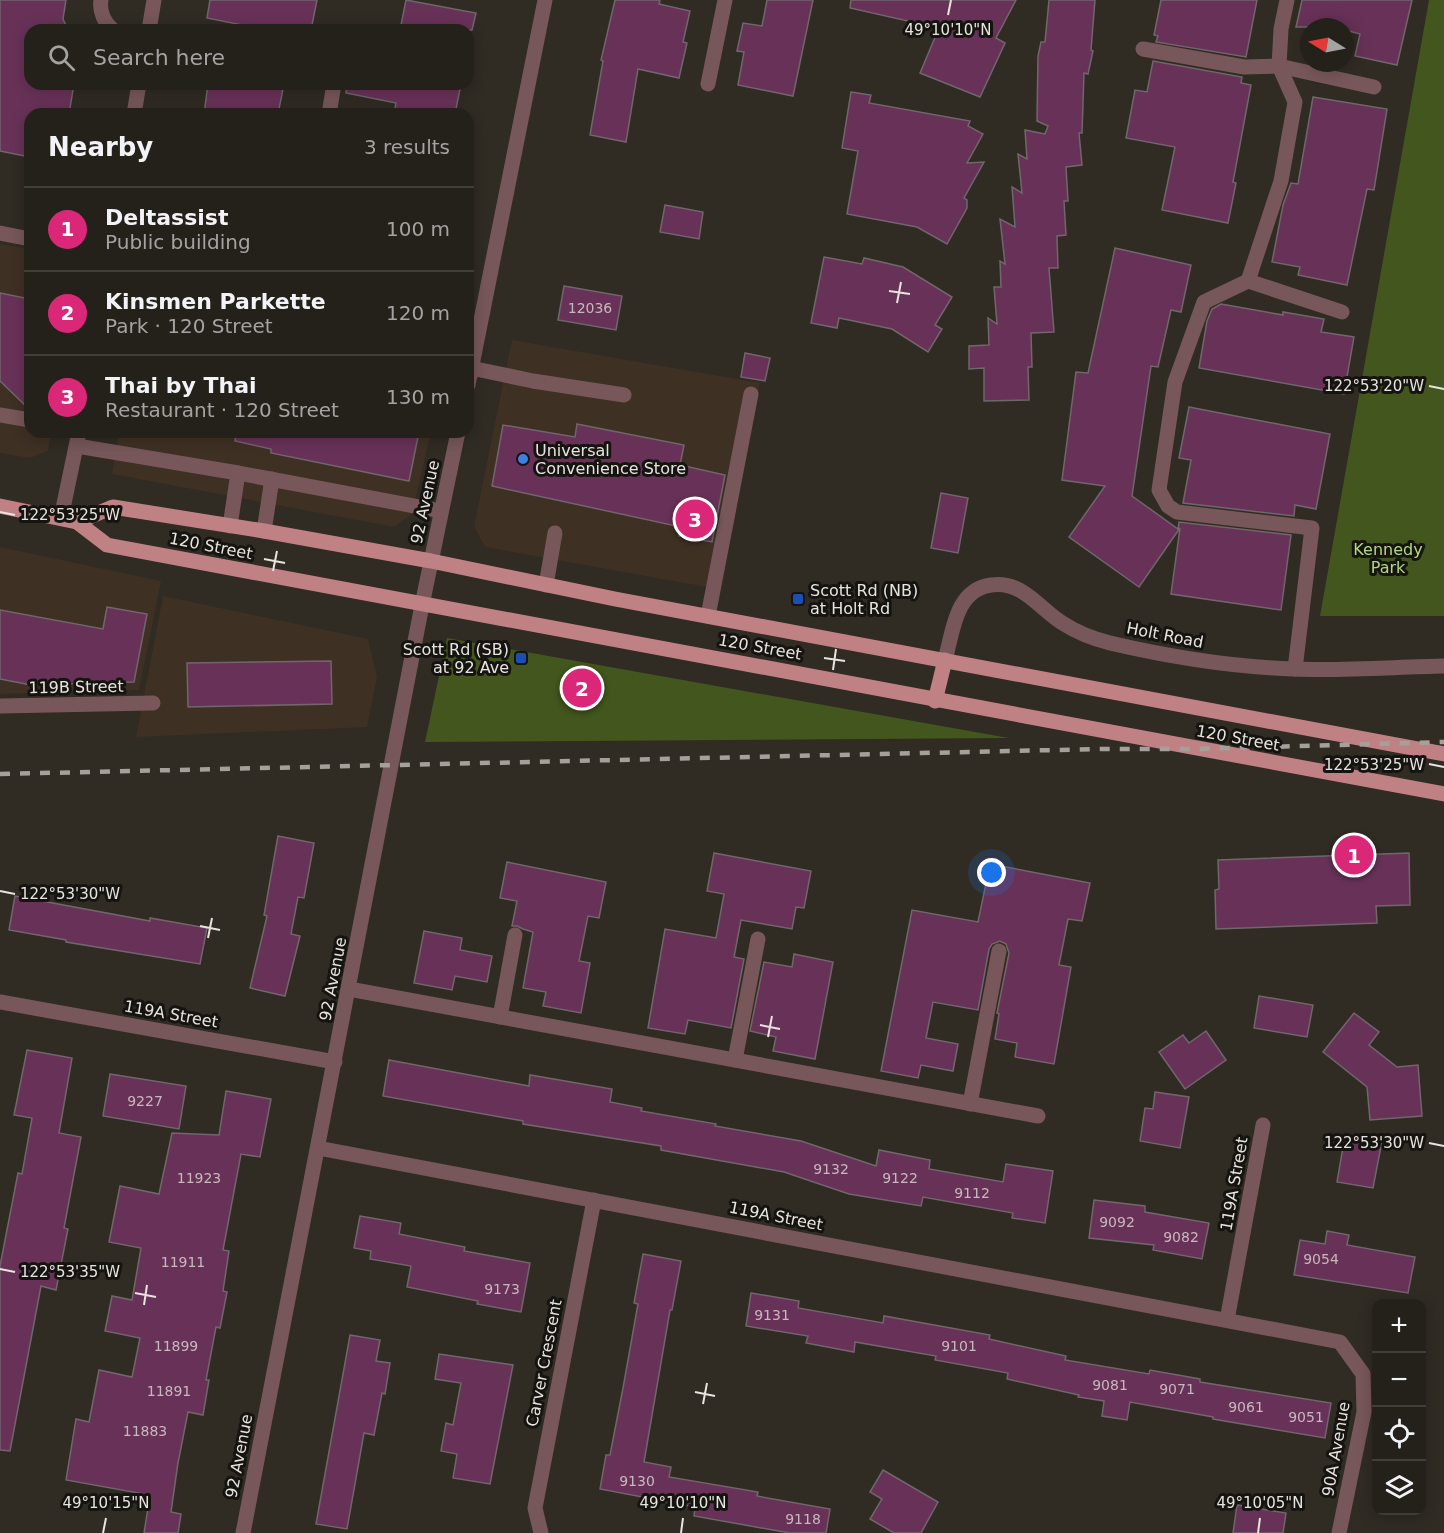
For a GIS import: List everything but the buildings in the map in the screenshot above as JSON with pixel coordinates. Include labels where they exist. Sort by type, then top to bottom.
[{"type":"main road","name":"120 Street","points":[[0,506],[69,520],[107,545],[1444,794]]},
{"type":"main road","name":"120 Street","points":[[69,520],[113,507],[230,525],[431,561],[708,616],[1444,754]]},
{"type":"main road","points":[[935,701],[945,660]]},
{"type":"street","points":[[101,0],[100,6],[106,24]]},
{"type":"street","points":[[150,24],[154,0]]},
{"type":"street","points":[[474,353],[545,0]]},
{"type":"street","points":[[708,84],[725,0]]},
{"type":"street","points":[[1287,0],[1281,29],[1279,66],[1295,102],[1281,181],[1248,280],[1204,302],[1175,382],[1159,490],[1168,506],[1177,512],[1312,528],[1295,669]]},
{"type":"street","points":[[1143,49],[1244,67],[1279,66],[1374,87]]},
{"type":"street","points":[[135,108],[138,90]]},
{"type":"street","points":[[330,108],[333,90]]},
{"type":"street","points":[[0,233],[24,238]]},
{"type":"street","points":[[1248,280],[1342,312]]},
{"type":"street","points":[[474,369],[533,381],[624,394]]},
{"type":"street","points":[[708,616],[751,394]]},
{"type":"street","points":[[0,415],[24,419]]},
{"type":"street","name":"92 Avenue","points":[[243,1533],[422,605],[457,438]]},
{"type":"street","points":[[69,520],[78,439],[238,473],[441,511]]},
{"type":"street","points":[[230,525],[238,473]]},
{"type":"street","points":[[264,531],[272,479]]},
{"type":"street","points":[[546,585],[555,533]]},
{"type":"street","name":"Holt Road","points":[[945,660],[958,610],[963,602],[974,591],[997,584],[1017,588],[1026,593],[1068,626],[1086,635],[1107,642],[1218,663],[1295,669],[1444,666]]},
{"type":"street","name":"119B Street","points":[[0,706],[153,703]]},
{"type":"street","points":[[500,1017],[515,935]]},
{"type":"street","points":[[735,1060],[758,939]]},
{"type":"street","points":[[970,1104],[999,951]]},
{"type":"street","points":[[349,989],[1038,1116]]},
{"type":"street","name":"119A Street","points":[[0,1002],[335,1062]]},
{"type":"street","name":"119A Street","points":[[1227,1320],[1263,1125]]},
{"type":"street","name":"119A Street","points":[[318,1148],[1340,1342]]},
{"type":"street","name":"Carver Crescent","points":[[541,1533],[535,1508],[594,1200]]},
{"type":"street","name":"90A Avenue","points":[[1339,1533],[1364,1412],[1363,1374],[1340,1342]]},
{"type":"shaded area","points":[[0,244],[24,248],[24,438],[50,438],[48,451],[30,458],[0,453]]},
{"type":"shaded area","points":[[512,340],[760,383],[718,589],[485,547],[474,526]]},
{"type":"shaded area","points":[[118,438],[430,438],[412,514],[394,527],[112,474]]},
{"type":"shaded area","points":[[0,547],[161,581],[139,690],[0,694]]},
{"type":"shaded area","points":[[163,596],[368,639],[377,677],[367,727],[136,737]]},
{"type":"green space","name":"Kennedy Park","points":[[1429,0],[1444,0],[1444,616],[1320,616]]},
{"type":"green space","points":[[447,638],[1009,738],[425,742]]},
{"type":"railway","points":[[0,774],[1444,742]]},
{"type":"place","name":"Universal Convenience Store","points":[[523,459]]},
{"type":"place","name":"Thai by Thai","points":[[695,519]]},
{"type":"place","name":"Scott Rd (NB) at Holt Rd","points":[[798,599]]},
{"type":"place","name":"Scott Rd (SB) at 92 Ave","points":[[521,658]]},
{"type":"place","name":"Kinsmen Parkette","points":[[582,688]]},
{"type":"place","name":"Deltassist","points":[[1354,855]]}]
